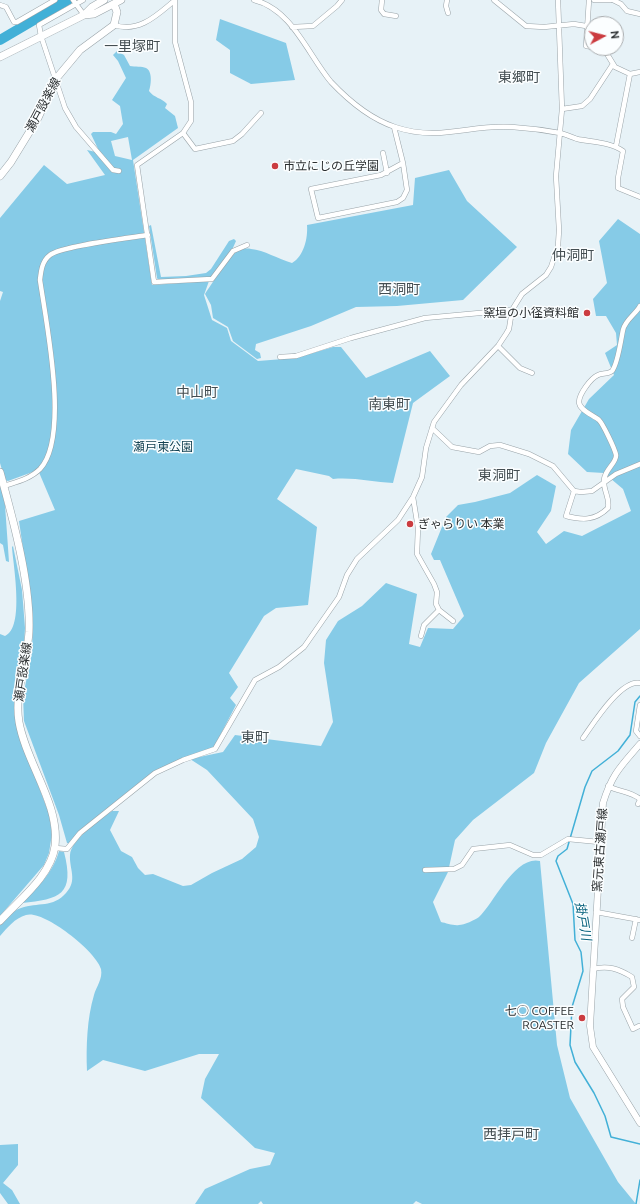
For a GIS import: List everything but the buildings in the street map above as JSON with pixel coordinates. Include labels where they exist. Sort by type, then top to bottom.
[{"type":"main road","points":[[0,56],[84,15],[92,7],[104,0]]},
{"type":"main road","points":[[84,15],[94,14],[121,0]]},
{"type":"main road","points":[[114,4],[118,12],[114,25]]},
{"type":"main road","name":"瀬戸設楽線","points":[[0,176],[11,162],[38,118],[55,80],[80,50],[114,25]]},
{"type":"main road","name":"瀬戸設楽線","points":[[0,472],[18,543],[29,615],[27,649],[18,694],[19,723],[55,823],[55,848],[46,869],[41,877],[0,921]]},
{"type":"main road","name":"窯元東古瀬戸線","points":[[640,744],[618,769],[608,786],[603,802],[599,842],[590,1026],[593,1047],[640,1123]]},
{"type":"street","points":[[0,4],[6,7],[14,22],[17,22],[55,0]]},
{"type":"street","points":[[83,0],[74,2],[39,25],[41,36],[63,105],[74,125],[113,170],[119,171]]},
{"type":"street","points":[[114,25],[127,27],[144,24],[175,0]]},
{"type":"street","points":[[175,0],[176,42],[191,102],[191,121],[183,133],[137,165],[154,282],[212,279],[233,251],[247,246]]},
{"type":"street","points":[[254,0],[270,6],[292,27],[331,81],[346,96],[369,113],[394,127],[427,134],[466,131],[481,128],[511,127],[560,133],[576,138],[616,146],[623,150],[618,178],[618,188],[640,197]]},
{"type":"street","points":[[292,27],[313,26],[342,0]]},
{"type":"street","points":[[382,0],[381,10],[384,14],[396,16]]},
{"type":"street","points":[[447,0],[446,6],[448,13]]},
{"type":"street","points":[[494,0],[526,26],[558,26],[574,24],[584,26]]},
{"type":"street","points":[[55,848],[67,849],[80,833],[155,773],[184,760],[215,749],[255,680],[279,667],[304,647],[339,597],[347,575],[357,559],[398,520],[413,497],[422,477],[426,448],[434,422],[461,385],[498,346],[509,329],[512,310],[522,294],[549,272],[555,258],[559,230],[556,176],[562,109],[558,0]]},
{"type":"street","points":[[587,16],[589,0]]},
{"type":"street","points":[[594,0],[612,0],[621,4],[626,11],[640,14]]},
{"type":"street","points":[[74,2],[84,15]]},
{"type":"street","points":[[608,56],[613,64],[630,74],[640,72]]},
{"type":"street","points":[[562,109],[582,106],[590,99],[613,64]]},
{"type":"street","points":[[616,146],[630,74]]},
{"type":"street","points":[[183,133],[195,149],[233,141],[242,134],[260,113]]},
{"type":"street","points":[[394,127],[403,163],[407,190],[401,200],[318,218],[311,189],[381,176],[403,163]]},
{"type":"street","points":[[383,153],[387,173]]},
{"type":"street","points":[[4,486],[34,474],[44,464],[50,447],[55,391],[40,280],[44,263],[48,256],[62,249],[148,235]]},
{"type":"street","points":[[574,491],[566,516],[586,520],[608,508],[609,500],[604,484],[608,468],[614,462],[616,455],[599,420],[580,406],[579,402],[581,394],[596,376],[610,372],[614,368],[623,340],[623,330],[626,323],[640,306]]},
{"type":"street","points":[[280,357],[296,356],[351,338],[425,318],[512,310]]},
{"type":"street","points":[[498,346],[520,368],[532,373]]},
{"type":"street","points":[[432,428],[452,447],[479,452],[490,446],[500,445],[529,454],[553,466],[574,491],[586,492],[604,484],[616,474],[640,464]]},
{"type":"street","points":[[413,497],[418,528],[417,554],[434,584],[437,592],[436,604],[439,610],[453,621]]},
{"type":"street","points":[[421,636],[424,625],[439,610]]},
{"type":"street","points":[[583,738],[618,693],[630,684],[640,683]]},
{"type":"street","points":[[640,705],[636,731],[640,736]]},
{"type":"street","points":[[608,786],[616,790],[632,792],[639,801]]},
{"type":"street","points":[[425,870],[454,869],[462,865],[473,849],[510,845],[533,855],[541,854],[570,839],[599,842]]},
{"type":"street","points":[[596,912],[638,920],[632,938]]},
{"type":"street","points":[[593,969],[604,966],[619,969],[632,977],[634,980],[634,988],[622,999],[623,1007],[633,1029],[639,1026]]},
{"type":"green space","points":[[220,19],[286,43],[295,80],[251,84],[230,73],[230,50],[216,40]]},
{"type":"green space","name":"瀬戸東公園","points":[[117,51],[124,55],[130,66],[143,67],[150,72],[151,79],[149,91],[167,104],[165,108],[175,116],[178,128],[133,160],[152,285],[209,281],[204,295],[212,320],[227,328],[231,341],[258,361],[296,358],[333,347],[341,347],[366,378],[430,351],[450,376],[413,403],[393,483],[356,479],[333,479],[329,476],[296,469],[277,499],[317,527],[308,605],[276,608],[264,616],[229,673],[238,687],[230,698],[236,705],[214,747],[156,770],[80,830],[70,844],[67,843],[59,815],[24,721],[23,696],[32,653],[33,617],[19,521],[55,510],[38,470],[8,481],[5,480],[0,463],[0,301],[3,292],[0,291],[0,218],[44,165],[67,184],[105,175],[87,150],[100,153],[91,134],[93,132],[111,132],[116,134],[123,124],[120,106],[112,100],[126,78],[118,61],[113,55]],"holes":[[[128,137],[132,160],[115,156],[111,141]]]},
{"type":"green space","points":[[449,170],[467,201],[517,247],[463,300],[397,306],[356,307],[311,326],[256,344],[255,350],[260,353],[261,358],[257,359],[233,341],[228,327],[213,318],[211,305],[205,294],[226,264],[238,250],[256,250],[292,263],[300,256],[304,246],[307,235],[307,225],[413,205],[415,178]]},
{"type":"green space","points":[[618,219],[640,234],[640,629],[579,683],[546,743],[534,773],[473,820],[455,840],[448,872],[433,902],[441,922],[461,925],[472,921],[479,917],[485,910],[514,872],[522,865],[531,861],[540,861],[557,1045],[570,1098],[618,1182],[636,1204],[422,1204],[416,1201],[413,1204],[263,1204],[261,1201],[258,1204],[195,1204],[205,1189],[250,1169],[270,1165],[275,1153],[255,1148],[201,1098],[205,1079],[219,1054],[199,1054],[145,1071],[103,1060],[87,1071],[88,1023],[94,995],[101,976],[101,969],[97,962],[80,943],[68,933],[56,925],[34,915],[26,915],[18,918],[0,936],[0,925],[9,915],[18,909],[27,906],[51,903],[61,898],[66,893],[72,884],[70,855],[75,843],[87,830],[112,811],[119,811],[110,830],[121,851],[132,857],[138,868],[145,875],[153,874],[183,886],[191,885],[242,859],[256,847],[259,837],[253,819],[207,770],[190,759],[223,752],[235,735],[321,746],[333,722],[324,663],[326,640],[338,621],[362,606],[386,583],[417,594],[409,644],[420,647],[428,628],[453,629],[464,616],[440,560],[434,560],[431,554],[446,517],[458,505],[510,493],[537,475],[556,486],[551,511],[537,532],[546,544],[564,531],[582,536],[631,511],[623,489],[604,473],[587,472],[568,454],[571,430],[589,399],[614,375],[605,353],[617,345],[616,333],[606,316],[596,316],[593,299],[607,283],[599,241]]},
{"type":"green space","points":[[151,225],[161,277],[186,276],[206,273],[211,269],[229,241],[234,239],[236,241],[232,250],[211,277],[159,281],[157,278],[149,226]]},
{"type":"green space","points":[[0,480],[5,505],[9,562],[6,561],[3,545],[0,543]]},
{"type":"green space","points":[[13,546],[22,590],[25,628],[19,734],[49,814],[52,834],[49,853],[44,865],[0,916],[0,634],[5,636],[11,631],[15,621],[16,595]]},
{"type":"green space","points":[[59,851],[64,852],[67,866],[66,886],[55,896],[22,903],[39,886],[49,873]]},
{"type":"green space","points":[[18,1144],[18,1165],[3,1183],[12,1190],[20,1204],[8,1204],[0,1193],[0,1145]]},
{"type":"waterway","points":[[0,40],[68,0]]},
{"type":"waterway","name":"掛戸川","points":[[640,696],[635,702],[630,735],[618,751],[592,771],[585,787],[567,849],[558,856],[556,861],[573,904],[575,940],[581,952],[583,971],[572,1007],[570,1045],[575,1062],[594,1093],[605,1116],[611,1137],[640,1144]]},
{"type":"waterway","name":"掛戸川","points":[[636,1204],[640,1180]]},
{"type":"place","name":"市立にじの丘学園","points":[[275,166]]},
{"type":"place","name":"窯垣の小径資料館","points":[[587,313]]},
{"type":"place","name":"ぎゃらりい 本業","points":[[410,524]]},
{"type":"place","name":"七◯ COFFEE ROASTER","points":[[582,1018]]},
{"type":"district","name":"一里塚町","points":[[132,46]]},
{"type":"district","name":"東郷町","points":[[519,77]]},
{"type":"district","name":"仲洞町","points":[[573,255]]},
{"type":"district","name":"西洞町","points":[[399,289]]},
{"type":"district","name":"中山町","points":[[197,392]]},
{"type":"district","name":"南東町","points":[[389,404]]},
{"type":"district","name":"東洞町","points":[[499,475]]},
{"type":"district","name":"東町","points":[[255,737]]},
{"type":"district","name":"西拝戸町","points":[[511,1134]]}]
